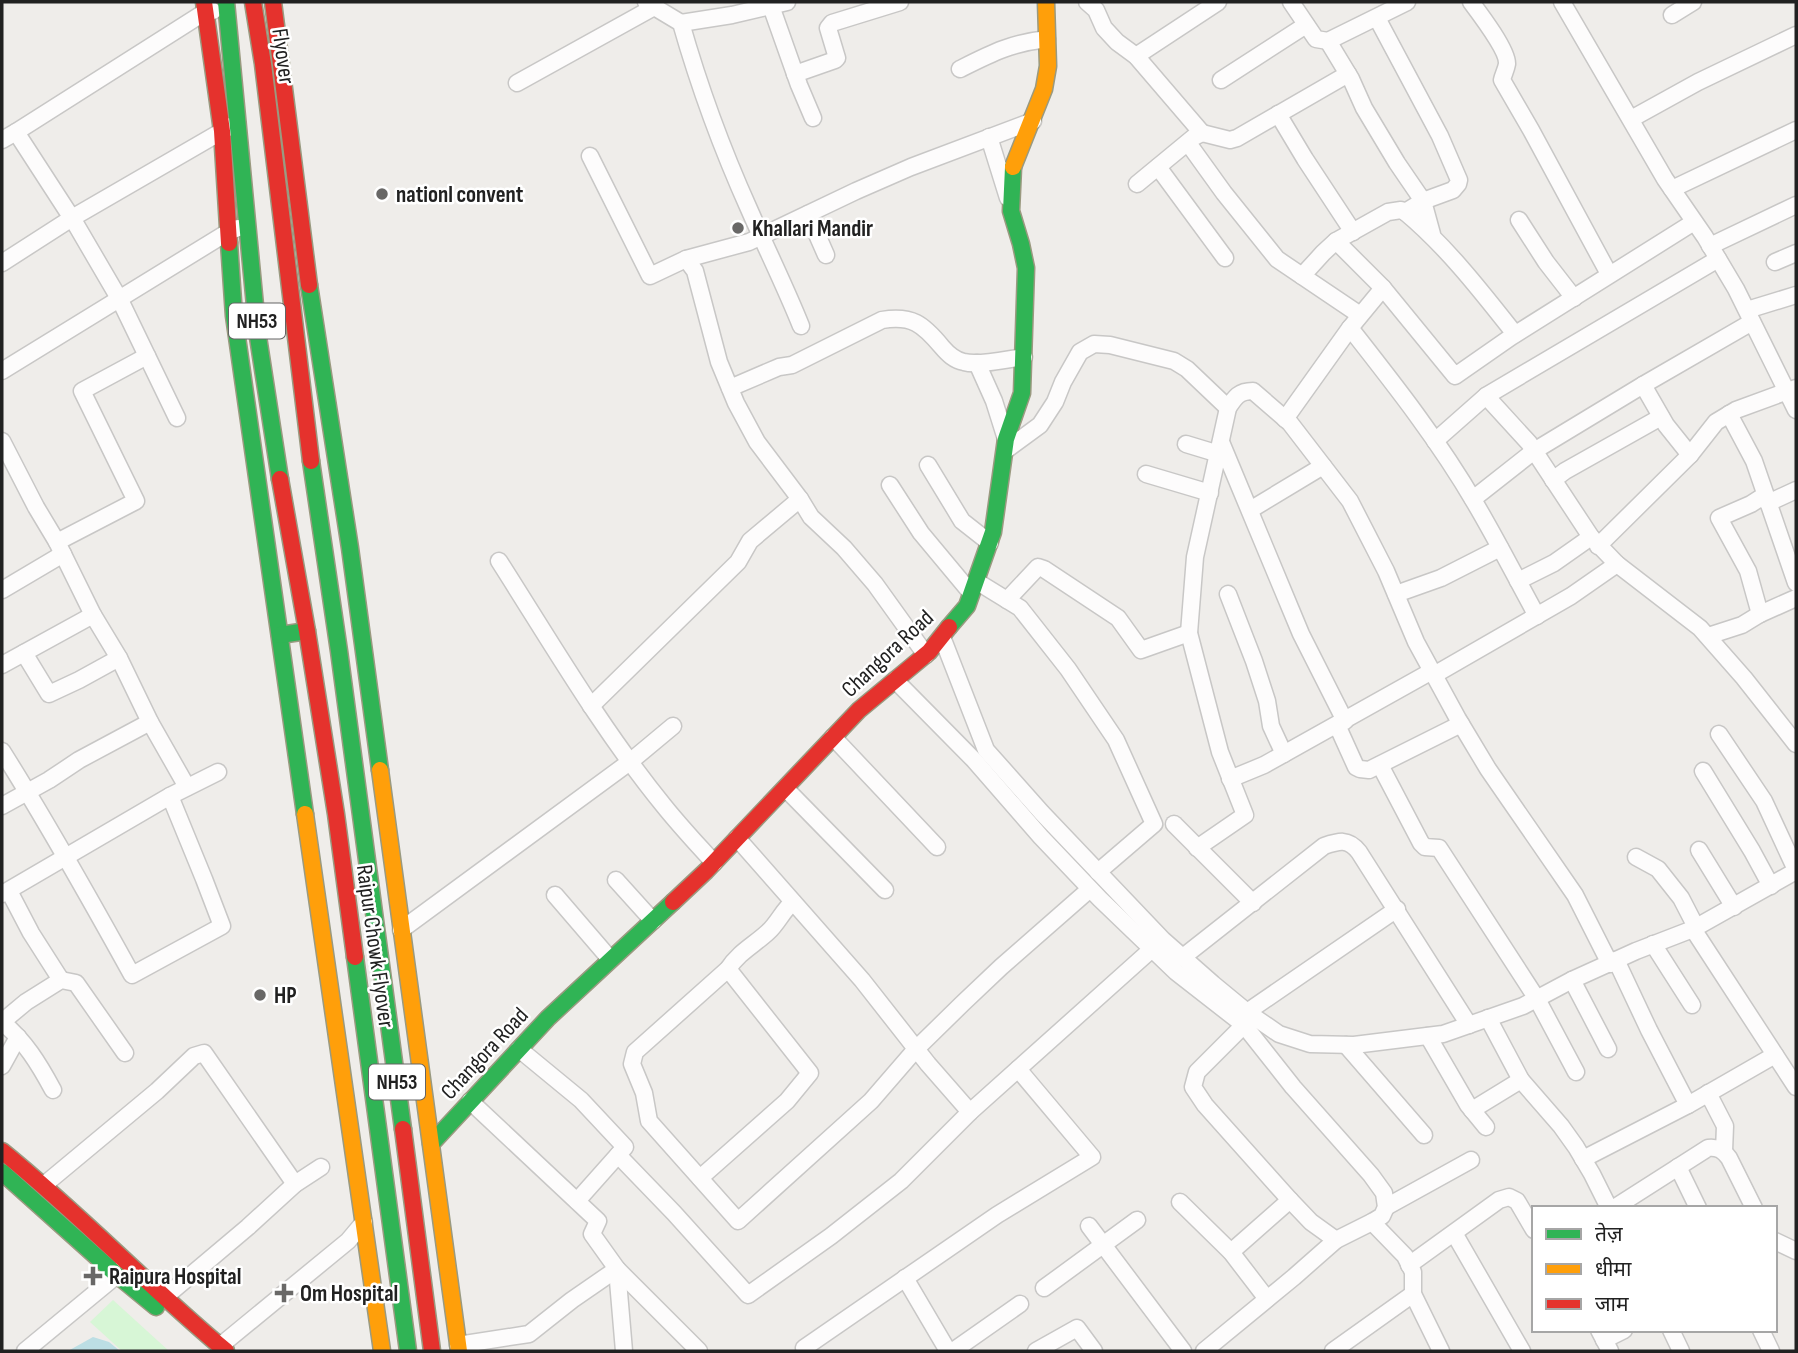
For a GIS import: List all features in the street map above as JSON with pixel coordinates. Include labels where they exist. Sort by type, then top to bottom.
[{"type":"main road","name":"Flyover","points":[[253,2],[269,117]]},
{"type":"main road","points":[[273,2],[309,285],[334,440],[459,1348]]},
{"type":"main road","name":"Changora Road","points":[[431,1144],[548,1018],[713,863],[859,710],[926,655],[967,606],[993,532],[1006,444],[1021,393],[1026,268],[1011,211],[1013,168],[1044,89],[1048,66],[1046,2]]},
{"type":"main road","name":"NH53","points":[[226,5],[258,337],[307,631]]},
{"type":"main road","points":[[205,7],[222,131],[234,316],[382,1351]]},
{"type":"main road","points":[[269,117],[288,118]]},
{"type":"main road","name":"NH53","points":[[269,117],[305,421],[339,651]]},
{"type":"main road","points":[[279,635],[307,631]]},
{"type":"main road","name":"Raipur Chowk Flyover","points":[[307,631],[336,814],[408,1351]]},
{"type":"main road","points":[[339,651],[362,647]]},
{"type":"main road","name":"Raipur Chowk Flyover","points":[[339,651],[432,1351]]},
{"type":"main road","points":[[2,1151],[44,1185],[122,1269],[165,1297],[218,1349]]},
{"type":"main road","points":[[2,1172],[218,1349]]},
{"type":"street","points":[[795,75],[837,58],[828,33],[831,23],[900,2]]},
{"type":"street","points":[[1087,2],[1096,10],[1104,28],[1116,42],[1136,56],[1202,133],[1230,140],[1245,134],[1348,74]]},
{"type":"street","points":[[1136,56],[1218,2]]},
{"type":"street","points":[[1290,2],[1316,39],[1328,41],[1407,2]]},
{"type":"street","points":[[1471,2],[1506,55],[1507,66],[1502,80],[1506,89],[1609,274]]},
{"type":"street","points":[[1672,15],[1693,2]]},
{"type":"street","points":[[1566,3],[1631,119],[1672,189],[1714,252],[1792,390],[1796,410]]},
{"type":"street","points":[[517,83],[651,4],[681,23],[779,4],[795,75],[813,118]]},
{"type":"street","points":[[177,418],[120,300],[72,218],[9,136],[205,7],[226,5]]},
{"type":"street","points":[[1377,18],[1440,136],[1459,180],[1453,190],[1423,201],[1405,212]]},
{"type":"street","points":[[681,23],[705,99],[748,207],[782,278],[801,326]]},
{"type":"street","points":[[1220,80],[1306,25]]},
{"type":"street","points":[[1631,119],[1698,82],[1796,34]]},
{"type":"street","points":[[960,69],[1009,46],[1047,38]]},
{"type":"street","points":[[1328,41],[1380,135],[1423,201],[1432,234]]},
{"type":"street","points":[[1278,114],[1353,232]]},
{"type":"street","points":[[590,156],[650,276],[686,259],[762,237],[911,167],[1033,121]]},
{"type":"street","points":[[2,263],[72,218],[237,123]]},
{"type":"street","points":[[1672,189],[1796,130]]},
{"type":"street","points":[[1137,184],[1202,133]]},
{"type":"street","points":[[989,137],[1011,211]]},
{"type":"street","points":[[1188,143],[1277,259],[1302,276],[1355,322],[1473,499],[1537,616]]},
{"type":"street","points":[[1158,167],[1225,258]]},
{"type":"street","points":[[1435,441],[1486,396],[1714,252],[1796,205]]},
{"type":"street","points":[[1302,276],[1336,241],[1388,212],[1401,210],[1432,234],[1515,334]]},
{"type":"street","points":[[808,214],[826,254]]},
{"type":"street","points":[[1519,220],[1546,262],[1574,298]]},
{"type":"street","points":[[1336,241],[1383,288],[1455,376],[1515,334],[1695,222]]},
{"type":"street","points":[[2,371],[228,232],[246,224]]},
{"type":"street","points":[[1775,262],[1796,253]]},
{"type":"street","points":[[686,259],[695,271],[719,362],[736,403],[757,442],[811,516],[875,584],[926,655]]},
{"type":"street","points":[[1285,419],[1383,288]]},
{"type":"street","points":[[1473,499],[1534,451],[1750,316],[1796,295]]},
{"type":"street","points":[[730,388],[779,367],[792,365],[882,320],[897,318],[910,319],[922,325],[952,358],[963,362],[977,363],[1024,357]]},
{"type":"street","points":[[977,363],[994,401],[1006,444],[1040,425],[1055,402],[1080,352],[1094,344],[1110,345],[1174,361],[1187,369],[1228,408]]},
{"type":"street","points":[[2,590],[60,548],[136,501],[82,391],[147,356]]},
{"type":"street","points":[[1643,385],[1661,417],[1690,455]]},
{"type":"street","points":[[1518,582],[1594,542],[1690,455],[1716,422],[1729,414],[1792,390]]},
{"type":"street","points":[[1197,848],[1245,815],[1220,752],[1189,633],[1195,557],[1228,408],[1240,393],[1253,391],[1285,419],[1350,501],[1386,570],[1416,642],[1461,724],[1488,769],[1575,895],[1688,1105]]},
{"type":"street","points":[[1486,396],[1523,435],[1594,542],[1617,564],[1692,620],[1744,678],[1796,744]]},
{"type":"street","points":[[1729,414],[1754,461],[1796,583]]},
{"type":"street","points":[[1553,480],[1661,417]]},
{"type":"street","points":[[1186,444],[1220,448]]},
{"type":"street","points":[[1220,448],[1250,510],[1341,723],[1356,767],[1369,770],[1461,724]]},
{"type":"street","points":[[4,452],[60,548],[93,615],[119,658],[150,722],[187,787]]},
{"type":"street","points":[[928,465],[962,521],[990,543]]},
{"type":"street","points":[[1250,510],[1323,466]]},
{"type":"street","points":[[1146,474],[1210,493]]},
{"type":"street","points":[[890,485],[921,533],[974,587],[1020,608],[1068,669],[1116,740],[1154,824],[1098,872]]},
{"type":"street","points":[[1760,614],[1748,571],[1719,518],[1751,504],[1796,490]]},
{"type":"street","points":[[591,706],[738,562],[750,541],[800,499]]},
{"type":"street","points":[[1396,594],[1441,578],[1500,548]]},
{"type":"street","points":[[499,561],[591,706],[664,806],[713,863]]},
{"type":"street","points":[[1230,779],[1264,765],[1537,616],[1617,564]]},
{"type":"street","points":[[1007,600],[1038,567],[1118,618],[1141,650],[1189,633]]},
{"type":"street","points":[[1228,594],[1254,661],[1267,701],[1271,726],[1284,754]]},
{"type":"street","points":[[1708,636],[1742,625],[1796,598]]},
{"type":"street","points":[[2,665],[93,615]]},
{"type":"street","points":[[942,637],[986,750],[1163,940],[1246,1018],[1293,1087],[1384,1193],[1385,1207],[1382,1216],[1336,1240],[1204,1351]]},
{"type":"street","points":[[24,653],[49,694],[119,658]]},
{"type":"street","points":[[895,680],[974,760],[1090,889],[1176,972],[1246,1018],[1279,1034],[1310,1044],[1346,1045],[1443,1034],[1523,1006],[1572,980],[1695,928],[1796,871],[1764,801],[1719,734]]},
{"type":"street","points":[[2,806],[150,722]]},
{"type":"street","points":[[401,930],[631,761],[673,726]]},
{"type":"street","points":[[833,737],[937,848]]},
{"type":"street","points":[[2,751],[132,975],[222,926],[170,796]]},
{"type":"street","points":[[1380,765],[1421,844],[1439,848],[1537,999],[1576,1072]]},
{"type":"street","points":[[1703,771],[1771,886]]},
{"type":"street","points":[[61,980],[5,892],[170,796],[218,772]]},
{"type":"street","points":[[786,789],[885,890]]},
{"type":"street","points":[[1174,824],[1252,903]]},
{"type":"street","points":[[737,838],[862,980],[970,1112]]},
{"type":"street","points":[[1182,957],[1324,846],[1346,841],[1359,852],[1469,1025]]},
{"type":"street","points":[[1699,850],[1734,907]]},
{"type":"street","points":[[1636,857],[1658,869],[1681,898],[1695,928],[1796,1087]]},
{"type":"street","points":[[616,880],[653,920]]},
{"type":"street","points":[[793,902],[769,931],[736,957],[728,969],[635,1052],[632,1064],[644,1093],[649,1121],[738,1221],[871,1101],[916,1049],[1001,967],[1090,889]]},
{"type":"street","points":[[555,895],[610,959]]},
{"type":"street","points":[[1336,1240],[1311,1222],[1290,1200],[1205,1105],[1193,1087],[1197,1072],[1246,1018],[1397,909]]},
{"type":"street","points":[[1653,944],[1692,1005]]},
{"type":"street","points":[[618,1155],[748,1294],[831,1236],[901,1181],[970,1112],[1152,949]]},
{"type":"street","points":[[700,1178],[787,1101],[810,1073],[728,969]]},
{"type":"street","points":[[53,1090],[35,1057],[2,1022],[26,1002],[61,980],[76,983],[125,1053]]},
{"type":"street","points":[[1572,980],[1608,1049]]},
{"type":"street","points":[[1488,1018],[1521,1080],[1561,1126],[1611,1206]]},
{"type":"street","points":[[1428,1036],[1472,1110],[1486,1126]]},
{"type":"street","points":[[2,1066],[19,1037]]},
{"type":"street","points":[[1346,1045],[1424,1135]]},
{"type":"street","points":[[519,1049],[581,1101],[625,1147],[577,1201]]},
{"type":"street","points":[[44,1185],[157,1091],[194,1056],[204,1054],[295,1184]]},
{"type":"street","points":[[1583,1159],[1688,1105],[1775,1055]]},
{"type":"street","points":[[804,1348],[997,1215],[1092,1157],[1018,1069]]},
{"type":"street","points":[[1472,1110],[1521,1080]]},
{"type":"street","points":[[1708,1093],[1725,1126],[1724,1151]]},
{"type":"street","points":[[470,1101],[598,1221],[592,1234],[617,1269],[699,1351]]},
{"type":"street","points":[[1615,1206],[1708,1148],[1716,1147],[1724,1151],[1729,1158],[1753,1206]]},
{"type":"street","points":[[1385,1207],[1471,1160]]},
{"type":"street","points":[[165,1297],[295,1184],[321,1167]]},
{"type":"street","points":[[1678,1167],[1697,1206]]},
{"type":"street","points":[[1409,1265],[1499,1199],[1509,1197],[1517,1201],[1532,1227]]},
{"type":"street","points":[[1231,1252],[1290,1200]]},
{"type":"street","points":[[1180,1202],[1231,1252],[1267,1299]]},
{"type":"street","points":[[1044,1288],[1137,1220]]},
{"type":"street","points":[[218,1349],[348,1241],[364,1222]]},
{"type":"street","points":[[1372,1222],[1405,1256],[1413,1272],[1413,1294],[1441,1351]]},
{"type":"street","points":[[1089,1226],[1183,1351]]},
{"type":"street","points":[[1454,1233],[1522,1351]]},
{"type":"street","points":[[1777,1242],[1796,1251]]},
{"type":"street","points":[[25,1351],[122,1269]]},
{"type":"street","points":[[459,1348],[528,1334],[617,1269]]},
{"type":"street","points":[[617,1269],[624,1351]]},
{"type":"street","points":[[905,1278],[951,1351],[1020,1304]]},
{"type":"street","points":[[1341,1349],[1413,1294]]},
{"type":"street","points":[[1036,1351],[1077,1328],[1094,1351]]},
{"type":"street","points":[[1604,1340],[1620,1332]]},
{"type":"street","points":[[1672,1332],[1681,1351]]},
{"type":"street","points":[[1762,1332],[1772,1351]]},
{"type":"street","points":[[528,1334],[531,1351]]},
{"type":"green space","points":[[113,1300],[169,1351],[122,1351],[90,1322]]},
{"type":"water","points":[[93,1337],[109,1342],[120,1351],[68,1351]]},
{"type":"traffic: fast","points":[[226,2],[258,337],[280,479]]},
{"type":"traffic: fast","points":[[949,627],[967,606],[993,532],[1006,439],[1022,393],[1026,268],[1011,211],[1013,167]]},
{"type":"traffic: fast","points":[[229,243],[234,316],[305,814]]},
{"type":"traffic: fast","points":[[309,285],[350,548],[380,770]]},
{"type":"traffic: fast","points":[[311,461],[403,1129]]},
{"type":"traffic: fast","points":[[280,635],[307,631]]},
{"type":"traffic: fast","points":[[431,1144],[548,1018],[673,902]]},
{"type":"traffic: fast","points":[[355,957],[408,1351]]},
{"type":"traffic: fast","points":[[2,1172],[156,1307]]},
{"type":"traffic: slow","points":[[1013,167],[1044,89],[1048,66],[1046,2]]},
{"type":"traffic: slow","points":[[380,770],[459,1351]]},
{"type":"traffic: slow","points":[[305,814],[382,1351]]},
{"type":"traffic: jam","points":[[204,2],[222,131],[229,243]]},
{"type":"traffic: jam","points":[[253,2],[263,64],[311,461]]},
{"type":"traffic: jam","points":[[273,2],[309,285]]},
{"type":"traffic: jam","points":[[280,479],[336,814],[355,957]]},
{"type":"traffic: jam","points":[[673,902],[706,871],[859,710],[929,652],[949,627]]},
{"type":"traffic: jam","points":[[403,1129],[432,1351]]},
{"type":"traffic: jam","points":[[2,1151],[226,1351]]},
{"type":"place","name":"nationl convent","points":[[382,194]]},
{"type":"place","name":"Khallari Mandir","points":[[738,228]]},
{"type":"place","name":"HP","points":[[260,995]]},
{"type":"place","name":"Raipura Hospital","points":[[93,1276]]},
{"type":"place","name":"Om Hospital","points":[[284,1293]]}]
